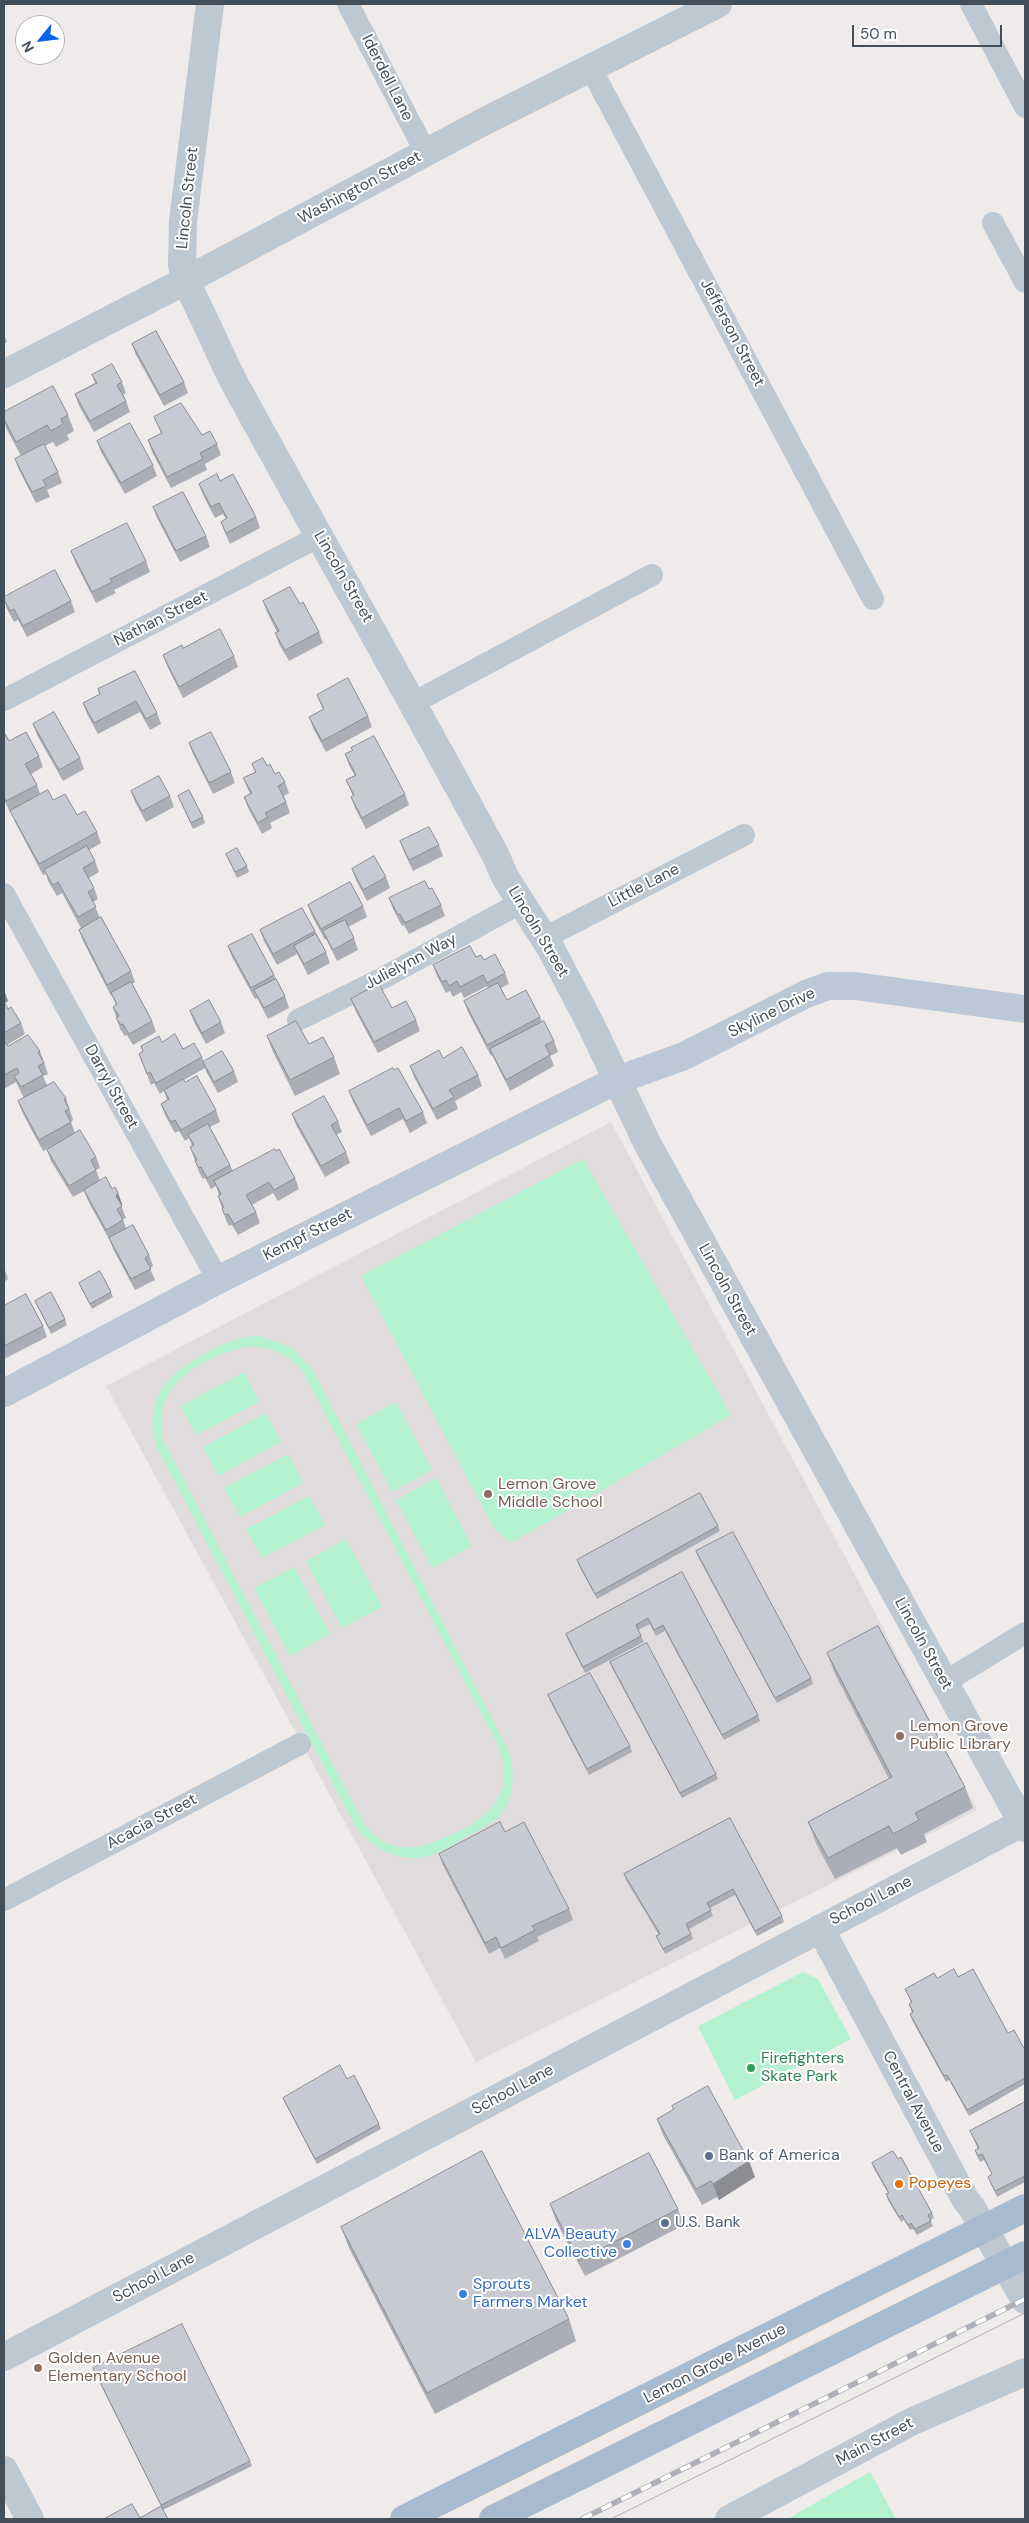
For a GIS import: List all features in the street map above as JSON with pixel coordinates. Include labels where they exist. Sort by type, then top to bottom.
[{"type":"main road","name":"Skyline Drive","points":[[615,1081],[684,1056],[806,994],[828,986],[855,986],[1025,1008]]},
{"type":"main road","name":"Kempf Street","points":[[4,1393],[218,1280],[615,1081]]},
{"type":"main road","name":"Lemon Grove Avenue","points":[[404,2519],[1025,2208]]},
{"type":"main road","points":[[493,2519],[1016,2260]]},
{"type":"street","name":"Lincoln Street","points":[[210,4],[183,221],[182,265],[185,281],[228,370],[318,537],[413,703],[496,856],[505,877],[544,938],[591,1025],[615,1081],[647,1143],[763,1356],[1024,1825]]},
{"type":"street","name":"Iderdell Lane","points":[[348,4],[426,153]]},
{"type":"street","name":"Washington Street","points":[[4,374],[185,281],[590,66],[686,11],[718,4]]},
{"type":"street","points":[[971,4],[1025,106]]},
{"type":"street","name":"Jefferson Street","points":[[590,66],[874,599]]},
{"type":"street","points":[[994,223],[1025,282]]},
{"type":"street","name":"Nathan Street","points":[[4,700],[318,537]]},
{"type":"street","points":[[413,703],[652,574]]},
{"type":"street","name":"Little Lane","points":[[544,938],[744,835]]},
{"type":"street","name":"Darryl Street","points":[[4,894],[218,1280]]},
{"type":"street","name":"Julielynn Way","points":[[298,1020],[383,978],[522,902]]},
{"type":"street","points":[[945,1682],[1025,1633]]},
{"type":"street","name":"Acacia Street","points":[[4,1900],[300,1744]]},
{"type":"street","name":"School Lane","points":[[4,2357],[820,1928],[1024,1825]]},
{"type":"street","name":"Central Avenue","points":[[820,1928],[965,2200],[984,2229],[1016,2260],[1025,2300]]},
{"type":"street","name":"Main Street","points":[[729,2519],[912,2421],[1025,2372]]},
{"type":"street","points":[[4,2470],[30,2519]]},
{"type":"shaded area","name":"Lemon Grove Middle School","points":[[611,1122],[869,1601],[977,1810],[476,2062],[106,1386]]},
{"type":"green space","points":[[583,1159],[731,1415],[511,1543],[494,1529],[361,1276]]},
{"type":"green space","points":[[259,1336],[291,1347],[313,1370],[509,1752],[513,1773],[512,1788],[505,1808],[493,1822],[432,1855],[410,1858],[389,1853],[370,1842],[355,1826],[156,1446],[153,1414],[156,1400],[162,1388],[171,1378],[181,1369],[208,1352],[245,1337]],"holes":[[[244,1347],[261,1347],[283,1354],[302,1370],[498,1745],[503,1762],[504,1776],[502,1789],[497,1800],[480,1819],[440,1840],[417,1847],[395,1846],[384,1842],[374,1835],[364,1824],[163,1440],[161,1421],[164,1404],[171,1390],[182,1378],[195,1367],[211,1359]]]},
{"type":"green space","points":[[244,1372],[259,1402],[196,1435],[181,1406]]},
{"type":"green space","points":[[396,1402],[432,1470],[392,1492],[356,1424]]},
{"type":"green space","points":[[266,1413],[281,1442],[218,1476],[203,1447]]},
{"type":"green space","points":[[288,1454],[303,1483],[240,1517],[224,1488]]},
{"type":"green space","points":[[436,1478],[472,1546],[432,1568],[396,1500]]},
{"type":"green space","points":[[309,1496],[325,1525],[262,1558],[246,1529]]},
{"type":"green space","points":[[346,1539],[382,1607],[342,1628],[306,1561]]},
{"type":"green space","points":[[294,1567],[330,1634],[290,1656],[254,1588]]},
{"type":"green space","points":[[803,1972],[818,1979],[851,2039],[735,2100],[698,2026]]},
{"type":"green space","points":[[870,2472],[896,2519],[787,2519]]},
{"type":"building","points":[[156,331],[184,382],[160,395],[132,344]]},
{"type":"building","points":[[112,364],[122,382],[117,385],[126,401],[90,421],[75,394],[97,383],[92,375]]},
{"type":"building","points":[[53,386],[68,415],[61,419],[63,424],[51,431],[47,425],[16,442],[4,419],[4,412]]},
{"type":"building","points":[[181,403],[202,435],[210,431],[217,444],[200,453],[203,459],[167,477],[148,440],[162,433],[154,417]]},
{"type":"building","points":[[130,423],[153,465],[121,483],[97,441]]},
{"type":"building","points":[[44,444],[58,472],[43,480],[46,486],[32,492],[15,459]]},
{"type":"building","points":[[217,474],[220,481],[233,474],[256,517],[226,533],[221,522],[227,518],[219,503],[211,507],[199,484]]},
{"type":"building","points":[[183,492],[206,536],[176,551],[153,507]]},
{"type":"building","points":[[127,523],[146,561],[110,579],[112,582],[92,592],[71,551]]},
{"type":"building","points":[[55,570],[71,601],[23,626],[14,609],[10,611],[4,597]]},
{"type":"building","points":[[290,587],[300,604],[303,602],[319,632],[285,650],[275,633],[279,631],[263,601]]},
{"type":"building","points":[[220,629],[234,656],[179,687],[163,655],[182,645],[183,648]]},
{"type":"building","points":[[135,671],[157,713],[146,719],[136,701],[94,723],[83,703],[100,694],[98,689]]},
{"type":"building","points":[[348,678],[368,716],[322,741],[309,717],[324,709],[317,695]]},
{"type":"building","points":[[54,712],[80,758],[59,770],[33,724]]},
{"type":"building","points":[[4,732],[9,741],[26,732],[39,756],[25,764],[37,785],[6,801],[4,797]]},
{"type":"building","points":[[211,732],[231,772],[209,783],[189,743]]},
{"type":"building","points":[[374,736],[405,794],[362,818],[351,797],[354,795],[346,780],[356,775],[345,754],[353,750],[351,748]]},
{"type":"building","points":[[263,758],[267,766],[270,764],[275,774],[279,772],[285,782],[278,786],[286,802],[265,813],[268,817],[258,823],[244,797],[252,793],[243,778],[256,772],[252,764]]},
{"type":"building","points":[[159,776],[170,796],[142,811],[131,791]]},
{"type":"building","points":[[48,790],[53,800],[65,794],[77,815],[85,811],[97,832],[39,864],[10,811]]},
{"type":"building","points":[[189,790],[203,817],[191,823],[178,796]]},
{"type":"building","points":[[429,827],[439,845],[409,860],[400,841]]},
{"type":"building","points":[[87,846],[95,861],[83,868],[94,888],[88,892],[96,907],[78,917],[58,882],[53,885],[44,870]]},
{"type":"building","points":[[237,848],[247,866],[235,872],[226,854]]},
{"type":"building","points":[[374,856],[386,877],[363,890],[352,869]]},
{"type":"building","points":[[425,881],[429,889],[432,888],[441,905],[405,923],[400,914],[398,915],[389,898]]},
{"type":"building","points":[[350,882],[363,906],[321,929],[308,905]]},
{"type":"building","points":[[302,908],[315,931],[273,954],[260,930]]},
{"type":"building","points":[[101,917],[131,971],[107,985],[79,930]]},
{"type":"building","points":[[345,920],[354,938],[333,950],[323,931]]},
{"type":"building","points":[[252,934],[274,975],[251,988],[228,946]]},
{"type":"building","points":[[316,934],[326,952],[304,964],[294,946]]},
{"type":"building","points":[[470,946],[476,957],[481,955],[484,960],[495,954],[505,973],[487,983],[483,975],[460,987],[457,981],[449,986],[446,980],[442,982],[433,965]]},
{"type":"building","points":[[276,979],[285,996],[264,1008],[254,990]]},
{"type":"building","points":[[131,982],[152,1021],[129,1034],[123,1024],[121,1025],[116,1018],[119,1016],[113,1007],[117,1004],[111,993]]},
{"type":"building","points":[[498,983],[507,1000],[526,990],[540,1017],[487,1045],[464,1001]]},
{"type":"building","points":[[379,984],[392,1008],[406,1001],[416,1020],[374,1042],[351,999]]},
{"type":"building","points":[[209,1000],[221,1022],[202,1033],[190,1011]]},
{"type":"building","points":[[4,1002],[8,1009],[11,1007],[21,1023],[4,1033]]},
{"type":"building","points":[[296,1021],[309,1044],[323,1037],[334,1057],[290,1080],[267,1036]]},
{"type":"building","points":[[544,1021],[554,1041],[545,1045],[550,1055],[506,1080],[490,1049]]},
{"type":"building","points":[[175,1034],[183,1049],[194,1043],[202,1057],[156,1083],[150,1072],[147,1074],[139,1054],[143,1051],[141,1046],[159,1036],[162,1042]]},
{"type":"building","points":[[28,1035],[40,1051],[38,1052],[44,1063],[38,1066],[43,1075],[21,1087],[14,1076],[19,1073],[17,1068],[4,1075],[4,1044],[6,1043],[8,1046]]},
{"type":"building","points":[[462,1047],[478,1075],[449,1090],[454,1097],[433,1109],[410,1066],[439,1050],[443,1058]]},
{"type":"building","points":[[222,1051],[234,1071],[214,1082],[203,1062]]},
{"type":"building","points":[[393,1068],[394,1070],[398,1068],[423,1112],[406,1121],[399,1108],[367,1125],[349,1091]]},
{"type":"building","points":[[197,1076],[216,1110],[181,1130],[175,1120],[171,1122],[161,1104],[169,1099],[164,1090],[183,1079],[185,1082]]},
{"type":"building","points":[[54,1082],[66,1098],[64,1099],[69,1109],[65,1111],[71,1122],[39,1140],[18,1101]]},
{"type":"building","points":[[324,1096],[338,1121],[331,1125],[346,1152],[321,1166],[292,1114]]},
{"type":"building","points":[[208,1124],[230,1165],[207,1178],[195,1161],[197,1160],[190,1147],[194,1145],[188,1135]]},
{"type":"building","points":[[80,1130],[96,1157],[91,1160],[96,1170],[69,1186],[47,1150]]},
{"type":"building","points":[[275,1149],[276,1151],[279,1149],[295,1178],[274,1190],[269,1182],[246,1195],[256,1212],[234,1224],[228,1214],[225,1215],[222,1209],[224,1207],[218,1196],[221,1194],[214,1181]]},
{"type":"building","points":[[106,1177],[112,1189],[115,1187],[118,1193],[116,1196],[122,1206],[117,1209],[123,1220],[106,1230],[84,1190]]},
{"type":"building","points":[[133,1225],[149,1255],[145,1258],[151,1269],[131,1279],[109,1238]]},
{"type":"building","points":[[100,1271],[111,1292],[90,1304],[79,1283]]},
{"type":"building","points":[[51,1292],[65,1319],[49,1328],[35,1301]]},
{"type":"building","points":[[26,1294],[43,1326],[4,1346],[4,1306]]},
{"type":"building","points":[[700,1493],[718,1526],[595,1594],[577,1560]]},
{"type":"building","points":[[733,1532],[811,1678],[775,1698],[696,1551]]},
{"type":"building","points":[[682,1572],[758,1715],[722,1735],[663,1625],[654,1630],[648,1618],[636,1625],[641,1636],[583,1667],[566,1634]]},
{"type":"building","name":"Lemon Grove Public Library","points":[[878,1626],[965,1787],[915,1813],[919,1820],[893,1834],[889,1826],[828,1858],[808,1822],[892,1777],[827,1653]]},
{"type":"building","points":[[647,1643],[716,1774],[680,1793],[610,1662]]},
{"type":"building","points":[[590,1673],[630,1746],[587,1769],[548,1695]]},
{"type":"building","points":[[730,1818],[782,1916],[755,1931],[733,1889],[707,1903],[711,1910],[686,1924],[691,1934],[663,1949],[656,1936],[660,1934],[624,1874]]},
{"type":"building","points":[[500,1822],[505,1832],[524,1822],[569,1909],[532,1926],[535,1930],[501,1948],[496,1937],[485,1943],[439,1854]]},
{"type":"building","points":[[954,1969],[958,1977],[973,1969],[1008,2033],[1014,2030],[1025,2050],[1025,2078],[967,2110],[947,2075],[944,2076],[910,2014],[913,2012],[909,2004],[912,2002],[905,1989],[934,1973],[937,1978]]},
{"type":"building","points":[[340,2065],[347,2079],[354,2075],[379,2124],[315,2159],[283,2098]]},
{"type":"building","name":"Bank of America","points":[[708,2086],[749,2161],[713,2184],[711,2181],[696,2189],[657,2119],[674,2109],[672,2106]]},
{"type":"building","points":[[1025,2102],[1025,2176],[995,2191],[988,2177],[992,2174],[982,2154],[978,2156],[975,2150],[979,2148],[970,2131]]},
{"type":"building","name":"Sprouts Farmers Market","points":[[482,2151],[569,2319],[427,2393],[341,2227]]},
{"type":"building","name":"Popeyes","points":[[893,2151],[898,2159],[901,2157],[932,2213],[928,2215],[931,2221],[915,2229],[911,2223],[908,2225],[902,2215],[899,2217],[886,2194],[889,2193],[872,2163]]},
{"type":"building","points":[[649,2153],[678,2209],[579,2260],[550,2204]]},
{"type":"building","points":[[182,2324],[250,2461],[161,2505],[93,2368]]},
{"type":"building","points":[[132,2504],[140,2518],[161,2506],[168,2519],[104,2519]]},
{"type":"tram line","points":[[611,2519],[1025,2313]]},
{"type":"railway","points":[[582,2519],[1025,2299]]},
{"type":"place","name":"Lemon Grove Middle School","points":[[488,1494]]},
{"type":"place","name":"Lemon Grove Public Library","points":[[900,1736]]},
{"type":"place","name":"Firefighters Skate Park","points":[[751,2068]]},
{"type":"place","name":"Bank of America","points":[[709,2156]]},
{"type":"place","name":"Popeyes","points":[[899,2184]]},
{"type":"place","name":"U.S. Bank","points":[[665,2223]]},
{"type":"place","name":"ALVA Beauty Collective","points":[[627,2244]]},
{"type":"place","name":"Sprouts Farmers Market","points":[[463,2294]]},
{"type":"place","name":"Golden Avenue Elementary School","points":[[38,2368]]}]
